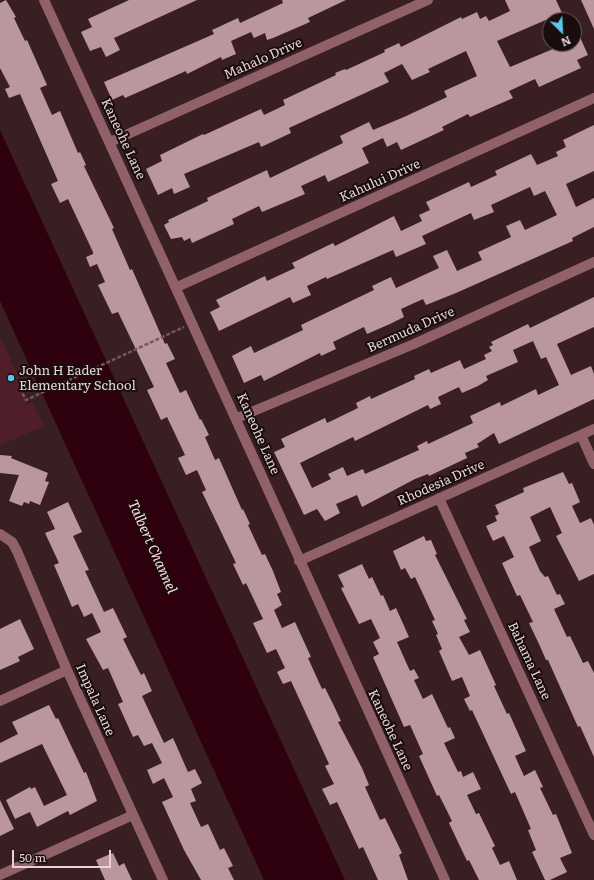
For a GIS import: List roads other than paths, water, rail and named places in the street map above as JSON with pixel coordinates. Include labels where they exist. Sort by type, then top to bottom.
[{"type":"street","name":"Kaneohe Lane","points":[[44,0],[237,418],[299,561],[445,880]]},
{"type":"street","name":"Mahalo Drive","points":[[110,142],[428,0]]},
{"type":"street","name":"Kahului Drive","points":[[177,287],[594,98]]},
{"type":"street","name":"Bermuda Drive","points":[[237,418],[414,344],[594,262]]},
{"type":"street","name":"Rhodesia Drive","points":[[299,561],[594,429]]},
{"type":"street","points":[[581,435],[594,464]]},
{"type":"street","name":"Bahama Lane","points":[[440,498],[594,835]]},
{"type":"street","name":"Impala Lane","points":[[0,534],[12,542],[17,551],[67,670],[164,880]]},
{"type":"street","points":[[0,701],[67,670]]},
{"type":"street","points":[[0,875],[133,815]]},
{"type":"water","name":"Talbert Channel","points":[[0,130],[345,880],[264,880],[0,301]]},
{"type":"place","name":"John H Eader Elementary School","points":[[11,378]]}]
